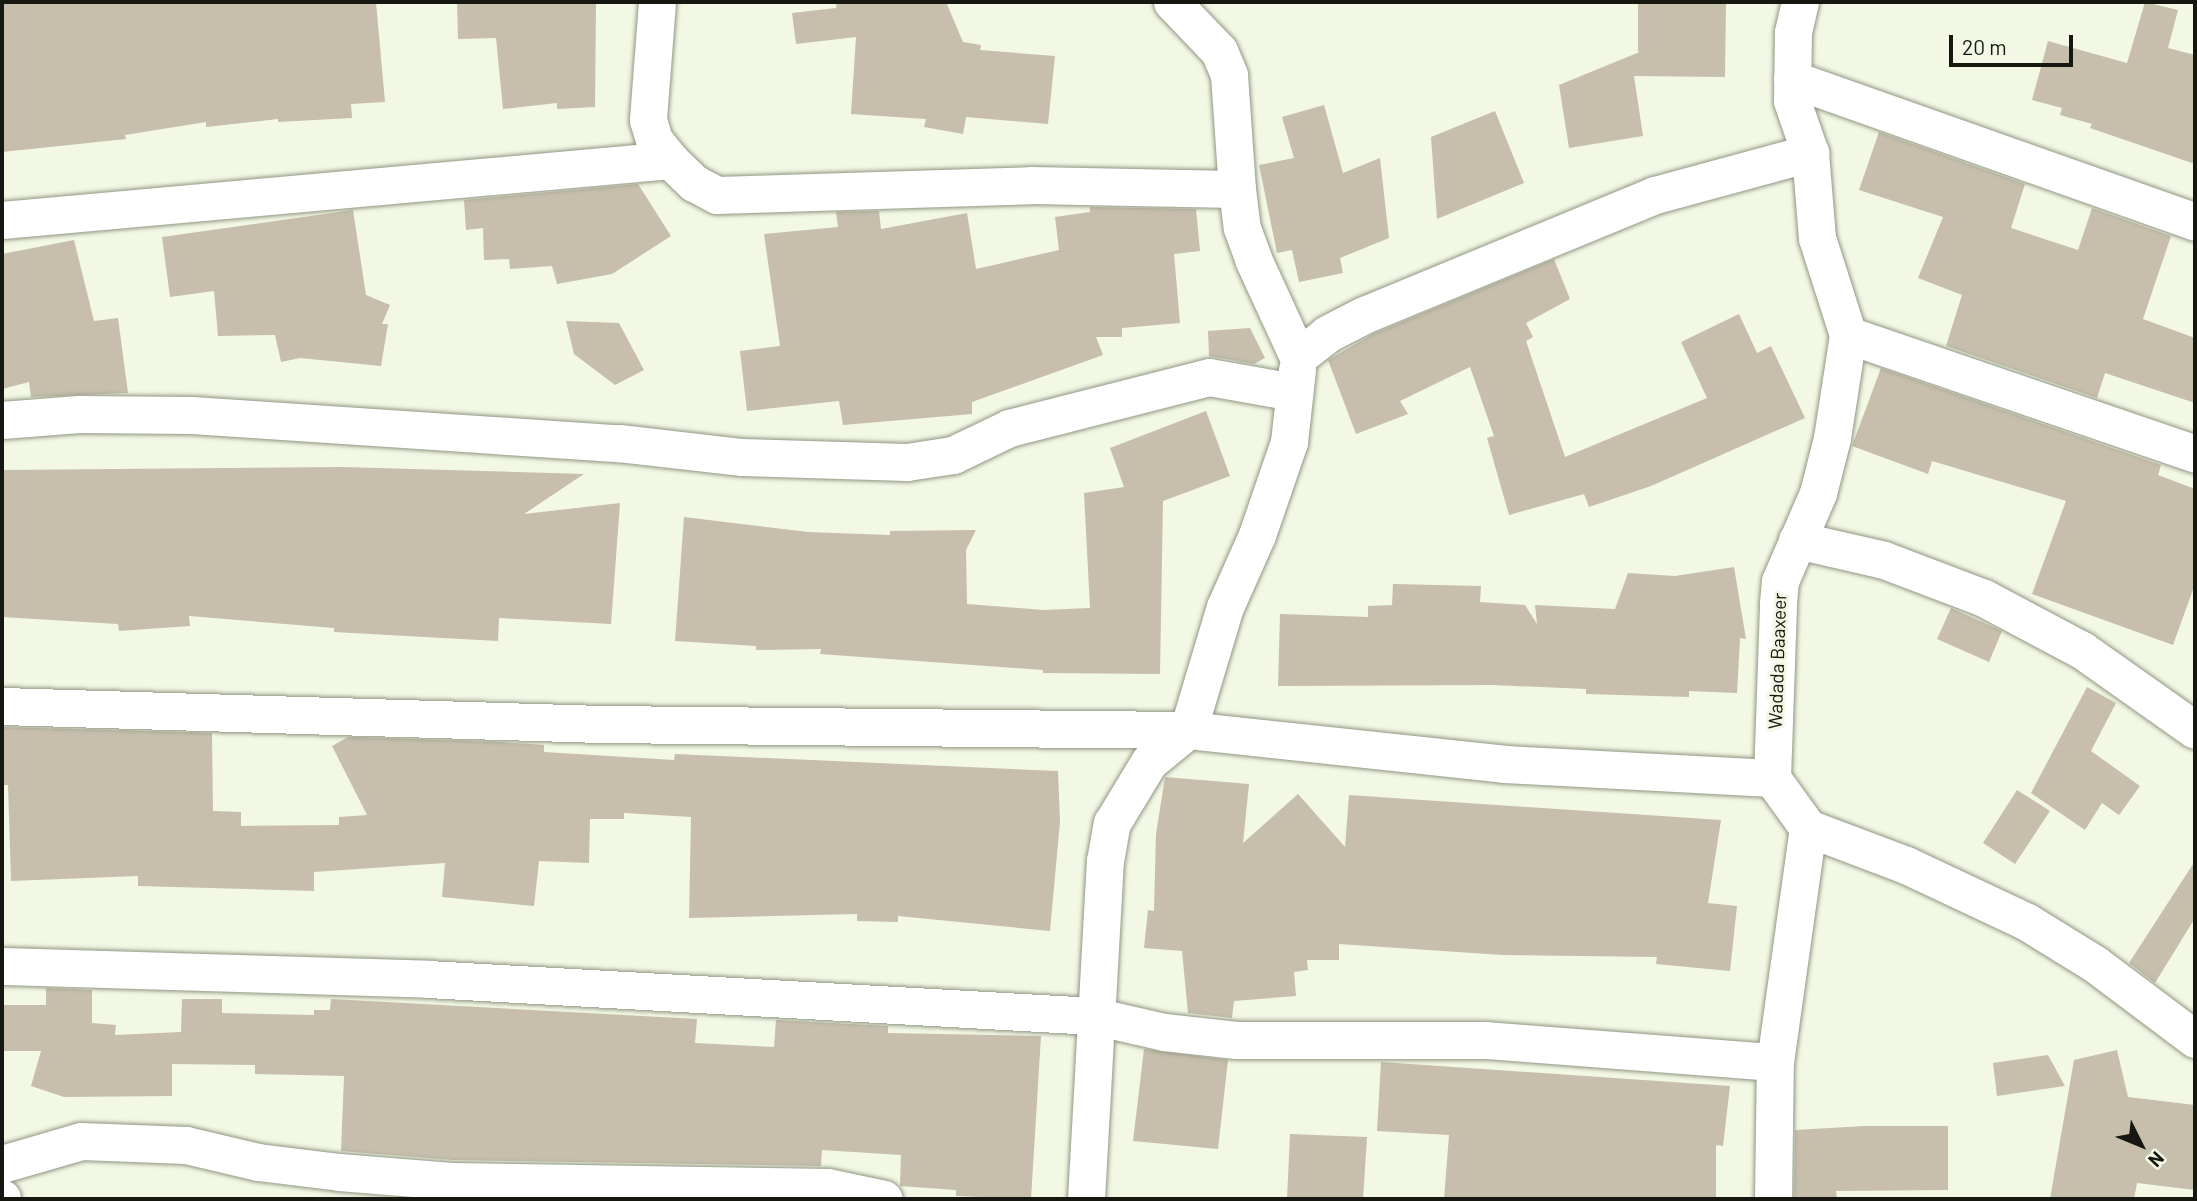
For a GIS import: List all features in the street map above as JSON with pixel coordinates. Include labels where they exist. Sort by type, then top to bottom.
[{"type":"street","points":[[657,2],[648,120],[654,140],[694,183],[718,195],[1031,185],[1237,189]]},
{"type":"street","points":[[1086,1199],[1094,1016],[1105,861],[1112,823],[1149,762],[1188,730],[1225,607],[1257,536],[1289,442],[1296,375],[1249,248],[1237,189],[1229,75],[1219,51],[1172,2]]},
{"type":"street","name":"Wadada Baaxeer","points":[[1772,778],[1777,603],[1780,582],[1818,493],[1832,438],[1847,335],[1816,237],[1810,152],[1792,101],[1793,32],[1800,2]]},
{"type":"street","points":[[1792,79],[2195,222]]},
{"type":"street","points":[[1296,375],[1327,334],[1364,315],[1655,195],[1810,152]]},
{"type":"street","points":[[2,220],[670,160]]},
{"type":"street","points":[[1847,335],[2195,454]]},
{"type":"street","points":[[2,420],[79,414],[192,415],[606,442],[754,458],[907,462],[953,455],[1009,428],[1209,377],[1296,375]]},
{"type":"street","points":[[1797,540],[1884,560],[1984,598],[2082,650],[2195,730]]},
{"type":"street","points":[[2,706],[600,724],[1188,730],[1504,764],[1772,778],[1808,828],[1906,865],[2026,922],[2095,964],[2195,1039]]},
{"type":"street","points":[[1773,1199],[1775,1062],[1808,828]]},
{"type":"street","points":[[2,967],[428,979],[1094,1016],[1164,1032],[1237,1040],[1486,1040],[1775,1062]]},
{"type":"street","points":[[2,1164],[81,1141],[186,1144],[258,1162],[452,1181],[828,1187],[884,1199]]},
{"type":"building","points":[[2,2],[376,2],[385,102],[351,104],[352,118],[278,122],[278,119],[206,127],[206,122],[125,135],[126,139],[2,152]]},
{"type":"building","points":[[457,2],[596,2],[595,107],[557,109],[557,103],[503,109],[496,38],[458,39]]},
{"type":"building","points":[[837,2],[946,2],[963,42],[981,45],[980,50],[1055,56],[1048,124],[966,117],[963,134],[924,127],[926,119],[851,114],[856,37],[796,44],[792,13],[836,8]]},
{"type":"building","points":[[1638,2],[1726,2],[1725,77],[1634,76],[1643,136],[1569,148],[1559,85],[1642,51],[1638,52]]},
{"type":"building","points":[[2145,2],[2178,10],[2168,48],[2195,55],[2195,164],[2090,128],[2092,124],[2060,115],[2062,108],[2032,100],[2048,41],[2127,63]]},
{"type":"building","points":[[1324,105],[1343,173],[1380,158],[1389,238],[1340,258],[1343,273],[1299,282],[1292,250],[1277,253],[1259,165],[1294,158],[1282,117]]},
{"type":"building","points":[[1495,111],[1524,183],[1437,219],[1431,137]]},
{"type":"building","points":[[1879,132],[2025,184],[2011,228],[2078,250],[2092,208],[2171,236],[2143,319],[2195,338],[2195,403],[2105,373],[2097,398],[1946,346],[1962,295],[1918,278],[1943,217],[1859,190]]},
{"type":"building","points":[[638,184],[671,236],[612,274],[557,284],[552,266],[510,269],[509,259],[484,260],[483,228],[466,230],[464,200]]},
{"type":"building","points":[[1090,207],[1196,209],[1200,251],[1174,254],[1180,323],[1122,328],[1122,337],[1096,337],[1103,355],[972,402],[972,414],[843,425],[839,401],[747,411],[740,351],[780,346],[764,234],[838,227],[836,212],[879,211],[881,229],[967,213],[976,269],[1059,250],[1055,217],[1090,212]]},
{"type":"building","points":[[353,210],[366,295],[390,305],[382,324],[388,324],[381,366],[300,358],[281,362],[275,335],[218,336],[214,291],[170,297],[162,237]]},
{"type":"building","points":[[74,240],[94,321],[118,318],[128,393],[31,397],[29,382],[2,389],[2,254]]},
{"type":"building","points":[[1554,259],[1570,299],[1526,323],[1533,337],[1526,341],[1565,457],[1707,398],[1681,342],[1739,314],[1757,353],[1771,346],[1805,418],[1651,486],[1589,507],[1584,494],[1509,515],[1487,438],[1494,436],[1470,367],[1400,401],[1408,414],[1356,434],[1328,360],[1373,334]]},
{"type":"building","points":[[566,321],[619,323],[644,370],[615,385],[574,354]]},
{"type":"building","points":[[1250,328],[1265,358],[1254,364],[1209,356],[1208,331]]},
{"type":"building","points":[[1881,368],[2161,465],[2158,475],[2195,489],[2195,584],[2173,645],[2032,594],[2066,501],[1932,461],[1928,474],[1852,446]]},
{"type":"building","points":[[1206,411],[1230,476],[1163,501],[1160,674],[1043,673],[1043,670],[820,654],[821,649],[756,650],[756,646],[675,641],[684,517],[808,532],[890,535],[890,531],[976,530],[966,550],[967,604],[1044,610],[1090,608],[1084,493],[1124,487],[1110,448]]},
{"type":"building","points":[[342,467],[584,474],[524,514],[620,503],[611,624],[499,618],[498,641],[334,632],[334,628],[189,616],[190,626],[119,631],[118,624],[2,617],[2,470]]},
{"type":"building","points":[[1734,567],[1746,639],[1740,638],[1737,693],[1689,691],[1689,697],[1586,694],[1586,689],[1493,685],[1278,686],[1280,614],[1368,617],[1368,606],[1392,605],[1393,584],[1481,586],[1480,602],[1525,605],[1537,624],[1535,605],[1615,609],[1628,573],[1675,576]]},
{"type":"building","points":[[1951,608],[2002,631],[1989,662],[1937,639]]},
{"type":"building","points":[[2087,687],[2116,703],[2091,751],[2140,786],[2119,815],[2102,803],[2085,830],[2031,793]]},
{"type":"building","points":[[2,727],[212,733],[213,811],[241,812],[241,826],[339,825],[339,817],[367,815],[332,746],[348,737],[544,745],[544,752],[674,760],[675,754],[1058,771],[1060,822],[1050,931],[898,916],[898,922],[857,921],[857,914],[689,918],[691,817],[624,813],[624,819],[590,819],[589,863],[539,861],[534,906],[442,897],[445,863],[314,872],[314,891],[138,886],[138,876],[11,881],[8,785],[2,785]]},
{"type":"building","points":[[1165,777],[1249,784],[1243,843],[1298,794],[1345,847],[1349,795],[1721,820],[1708,903],[1737,906],[1730,971],[1656,964],[1657,957],[1502,955],[1339,944],[1339,960],[1307,960],[1308,970],[1294,972],[1296,996],[1234,1001],[1232,1018],[1188,1013],[1182,951],[1144,948],[1148,910],[1154,911],[1156,834]]},
{"type":"building","points":[[2017,790],[2050,811],[2015,864],[1983,843]]},
{"type":"building","points":[[2195,861],[2195,918],[2155,983],[2129,963]]},
{"type":"building","points":[[46,988],[92,990],[92,1023],[116,1025],[115,1035],[181,1032],[182,999],[222,999],[222,1013],[314,1015],[314,1010],[330,1010],[331,999],[697,1019],[695,1043],[774,1047],[776,1020],[888,1026],[888,1033],[1041,1036],[1031,1199],[956,1196],[956,1190],[900,1186],[901,1155],[822,1150],[821,1166],[453,1160],[341,1151],[344,1076],[255,1074],[255,1065],[172,1064],[172,1096],[64,1097],[31,1086],[41,1051],[2,1051],[2,1005],[46,1005]]},
{"type":"building","points":[[1144,1049],[1228,1060],[1218,1149],[1133,1141]]},
{"type":"building","points":[[2117,1050],[2128,1097],[2195,1105],[2195,1190],[2137,1183],[2134,1199],[2050,1199],[2074,1060]]},
{"type":"building","points":[[2048,1055],[2065,1086],[1997,1096],[1993,1063]]},
{"type":"building","points":[[1381,1062],[1730,1086],[1723,1146],[1716,1145],[1716,1199],[1444,1199],[1449,1135],[1377,1131]]},
{"type":"building","points":[[1865,1126],[1948,1126],[1948,1190],[1836,1191],[1837,1199],[1794,1199],[1795,1130]]},
{"type":"building","points":[[1290,1134],[1367,1137],[1363,1199],[1287,1199]]}]
